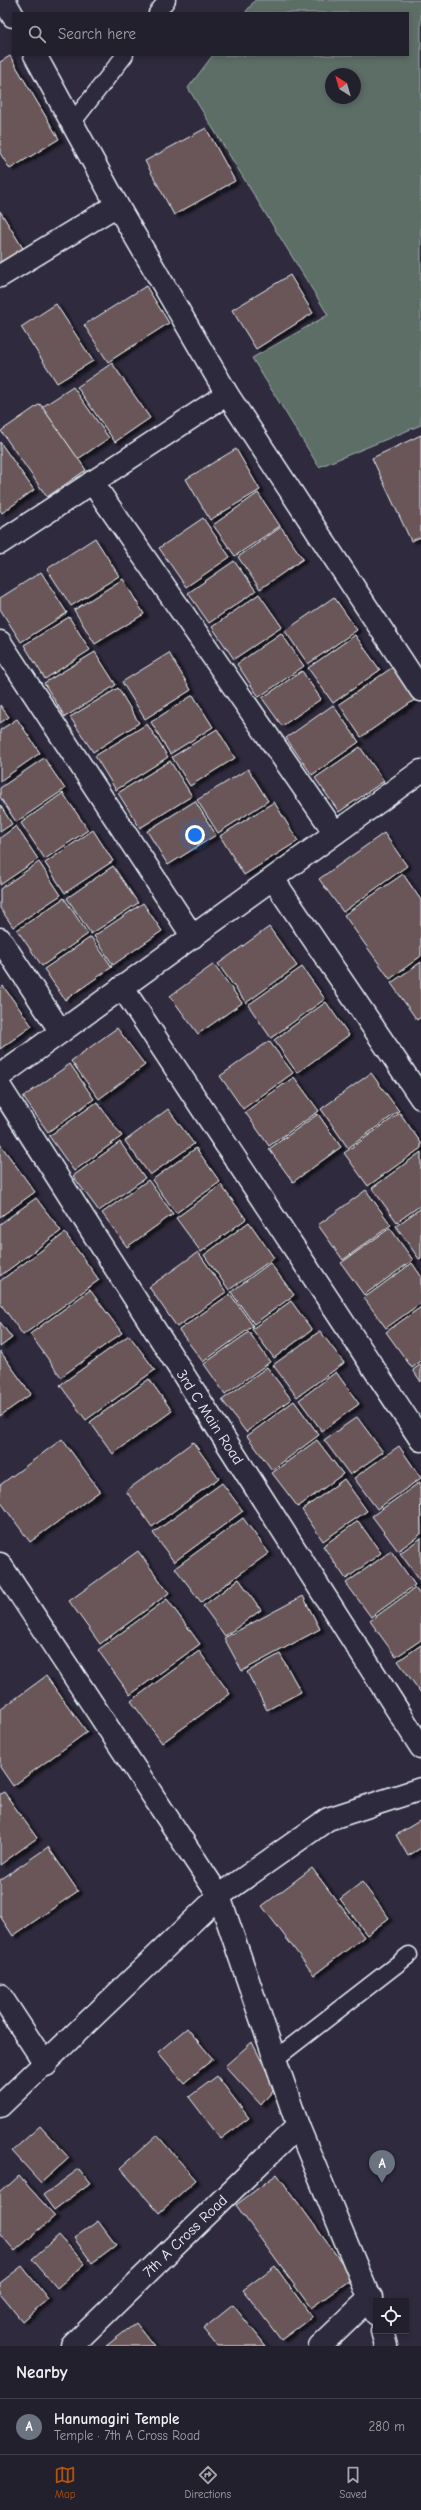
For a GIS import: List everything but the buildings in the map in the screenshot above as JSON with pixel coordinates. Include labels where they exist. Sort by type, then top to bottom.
[{"type":"street","points":[[36,56],[117,205],[227,394],[421,690]]},
{"type":"street","points":[[0,276],[117,205]]},
{"type":"street","points":[[0,543],[227,394]]},
{"type":"street","points":[[92,482],[335,833]]},
{"type":"street","points":[[0,642],[193,937]]},
{"type":"street","points":[[0,1076],[421,771]]},
{"type":"street","points":[[273,878],[421,1098]]},
{"type":"street","points":[[0,939],[62,1032]]},
{"type":"street","points":[[122,987],[421,1440]]},
{"type":"street","name":"3rd C Main Road","points":[[0,1088],[421,1747]]},
{"type":"street","points":[[0,1564],[219,1896],[298,2126],[373,2305],[320,2346]]},
{"type":"street","points":[[0,2106],[46,2065],[219,1896],[328,1820],[421,1789]]},
{"type":"street","points":[[0,1995],[46,2065]]},
{"type":"street","name":"7th A Cross Road","points":[[72,2346],[298,2126]]},
{"type":"street","points":[[383,2334],[386,2346]]},
{"type":"lane","points":[[158,12],[167,0]]},
{"type":"lane","points":[[72,123],[123,56]]},
{"type":"lane","points":[[275,2059],[409,1955]]},
{"type":"green space","points":[[255,0],[421,0],[421,425],[319,467],[252,358],[328,315],[188,88],[212,56],[409,56],[409,12],[246,12]]},
{"type":"place","name":"Hanumagiri Temple","points":[[382,2183]]}]
